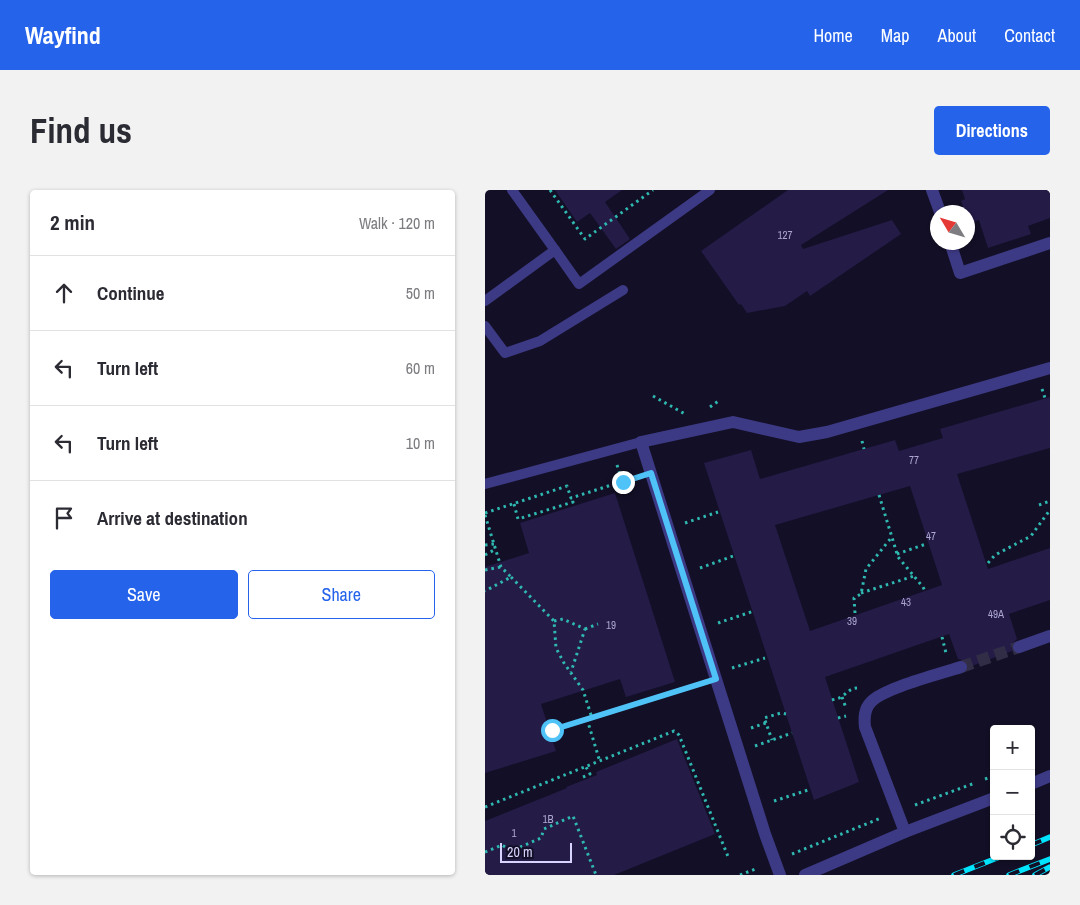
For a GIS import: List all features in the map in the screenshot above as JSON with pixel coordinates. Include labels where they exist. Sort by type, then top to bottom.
[{"type":"street","points":[[932,190],[937,205]]},
{"type":"street","points":[[953,250],[960,273],[1050,243]]},
{"type":"street","points":[[780,875],[733,734],[641,442],[733,422],[799,437],[827,432],[1050,368]]},
{"type":"street","points":[[1019,647],[1050,636]]},
{"type":"street","points":[[905,832],[865,727],[864,715],[870,703],[883,694],[961,667]]},
{"type":"street","points":[[1035,782],[1050,776]]},
{"type":"street","points":[[805,875],[905,832],[990,800]]},
{"type":"lane","points":[[512,190],[579,284],[710,190]]},
{"type":"lane","points":[[485,301],[555,250]]},
{"type":"lane","points":[[485,326],[505,353],[540,341],[623,290]]},
{"type":"lane","points":[[485,484],[641,442]]},
{"type":"path","points":[[550,190],[585,240],[653,190]]},
{"type":"path","points":[[653,396],[691,417]]},
{"type":"path","points":[[705,411],[720,400]]},
{"type":"path","points":[[571,498],[651,473]]},
{"type":"path","points":[[514,504],[518,519],[573,502],[567,486],[514,504],[485,514],[487,529],[496,549],[501,567],[554,622],[556,648],[583,690],[591,718]]},
{"type":"path","points":[[879,495],[897,554],[925,591]]},
{"type":"path","points":[[1039,505],[1050,501]]},
{"type":"path","points":[[988,563],[995,555],[1031,536],[1050,511]]},
{"type":"path","points":[[668,528],[718,512]]},
{"type":"path","points":[[861,594],[866,569],[891,537]]},
{"type":"path","points":[[485,545],[494,544]]},
{"type":"path","points":[[897,554],[926,544]]},
{"type":"path","points":[[485,554],[496,549]]},
{"type":"path","points":[[683,574],[736,556]]},
{"type":"path","points":[[485,570],[501,567]]},
{"type":"path","points":[[855,613],[854,598],[914,576]]},
{"type":"path","points":[[485,590],[511,577]]},
{"type":"path","points":[[700,629],[754,611]]},
{"type":"path","points":[[554,622],[563,619],[585,629],[598,624]]},
{"type":"path","points":[[571,672],[585,629]]},
{"type":"path","points":[[552,730],[715,677],[765,658]]},
{"type":"path","points":[[832,700],[842,697],[846,692],[856,688],[865,689]]},
{"type":"path","points":[[842,697],[849,715]]},
{"type":"path","points":[[772,740],[764,718],[781,713],[786,714]]},
{"type":"path","points":[[587,719],[600,762]]},
{"type":"path","points":[[733,734],[765,723]]},
{"type":"path","points":[[485,807],[674,732],[679,735],[729,859]]},
{"type":"path","points":[[739,751],[792,733]]},
{"type":"path","points":[[583,777],[590,774],[586,767]]},
{"type":"path","points":[[740,875],[897,811],[990,777]]},
{"type":"path","points":[[757,807],[809,790]]},
{"type":"path","points":[[485,852],[502,845],[511,851],[541,838],[544,829],[573,816],[596,875]]},
{"type":"building","points":[[555,190],[622,190],[605,202],[630,239],[616,249],[590,213],[577,222]]},
{"type":"building","points":[[788,190],[888,190],[801,245],[803,249],[892,220],[901,234],[810,296],[807,291],[785,306],[747,313],[741,304],[739,305],[701,251]]},
{"type":"building","points":[[962,190],[1050,190],[1050,218],[1028,226],[1031,234],[988,248],[979,220],[975,221],[975,205],[962,205],[961,201],[965,199]]},
{"type":"building","points":[[1050,397],[1050,448],[957,474],[988,569],[1050,548],[1050,600],[1009,614],[1017,639],[1011,645],[1012,651],[969,667],[966,661],[958,659],[949,634],[825,677],[859,782],[814,800],[704,463],[751,450],[760,479],[895,440],[899,451],[943,438],[940,429]],"holes":[[[910,486],[942,585],[810,631],[775,525]]]},
{"type":"building","points":[[615,493],[675,682],[626,697],[620,679],[541,704],[556,751],[485,773],[485,567],[529,553],[520,523]]},
{"type":"building","points":[[677,739],[715,834],[614,875],[485,875],[485,821],[567,788],[597,775],[596,772]]},
{"type":"tunnel","points":[[961,667],[1019,647]]},
{"type":"railway","points":[[1035,843],[1050,837]]},
{"type":"railway","points":[[1009,875],[1050,859]]},
{"type":"railway","points":[[954,875],[992,860]]},
{"type":"railway","points":[[1035,875],[1050,867]]},
{"type":"route","points":[[552,730],[716,679],[651,473],[623,482]]}]
